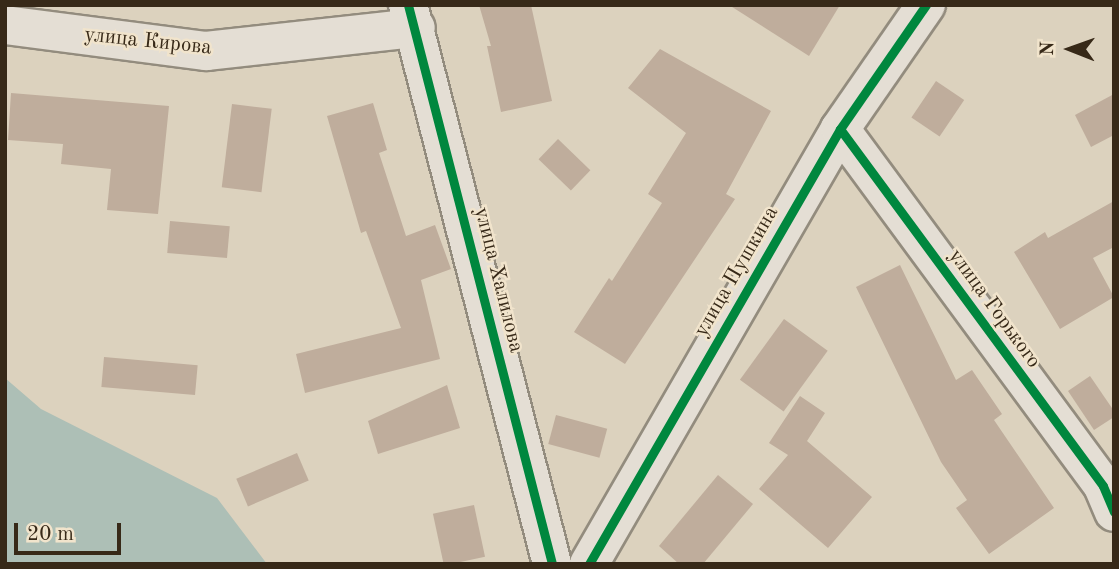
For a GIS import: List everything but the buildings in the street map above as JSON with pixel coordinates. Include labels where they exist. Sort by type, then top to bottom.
[{"type":"street","name":"улица Пушкина","points":[[589,564],[840,129],[926,5]]},
{"type":"street","name":"улица Кирова","points":[[5,25],[206,51],[412,17]]},
{"type":"street","name":"улица Халилова","points":[[412,17],[552,564]]},
{"type":"street","name":"улица Горького","points":[[840,129],[1103,486],[1114,512]]},
{"type":"shaded area","points":[[5,378],[41,409],[217,498],[267,564],[5,564]]},
{"type":"cycle path","points":[[408,5],[552,564]]},
{"type":"cycle path","points":[[589,564],[840,129],[926,5]]},
{"type":"cycle path","points":[[840,129],[1103,486],[1114,512]]}]
